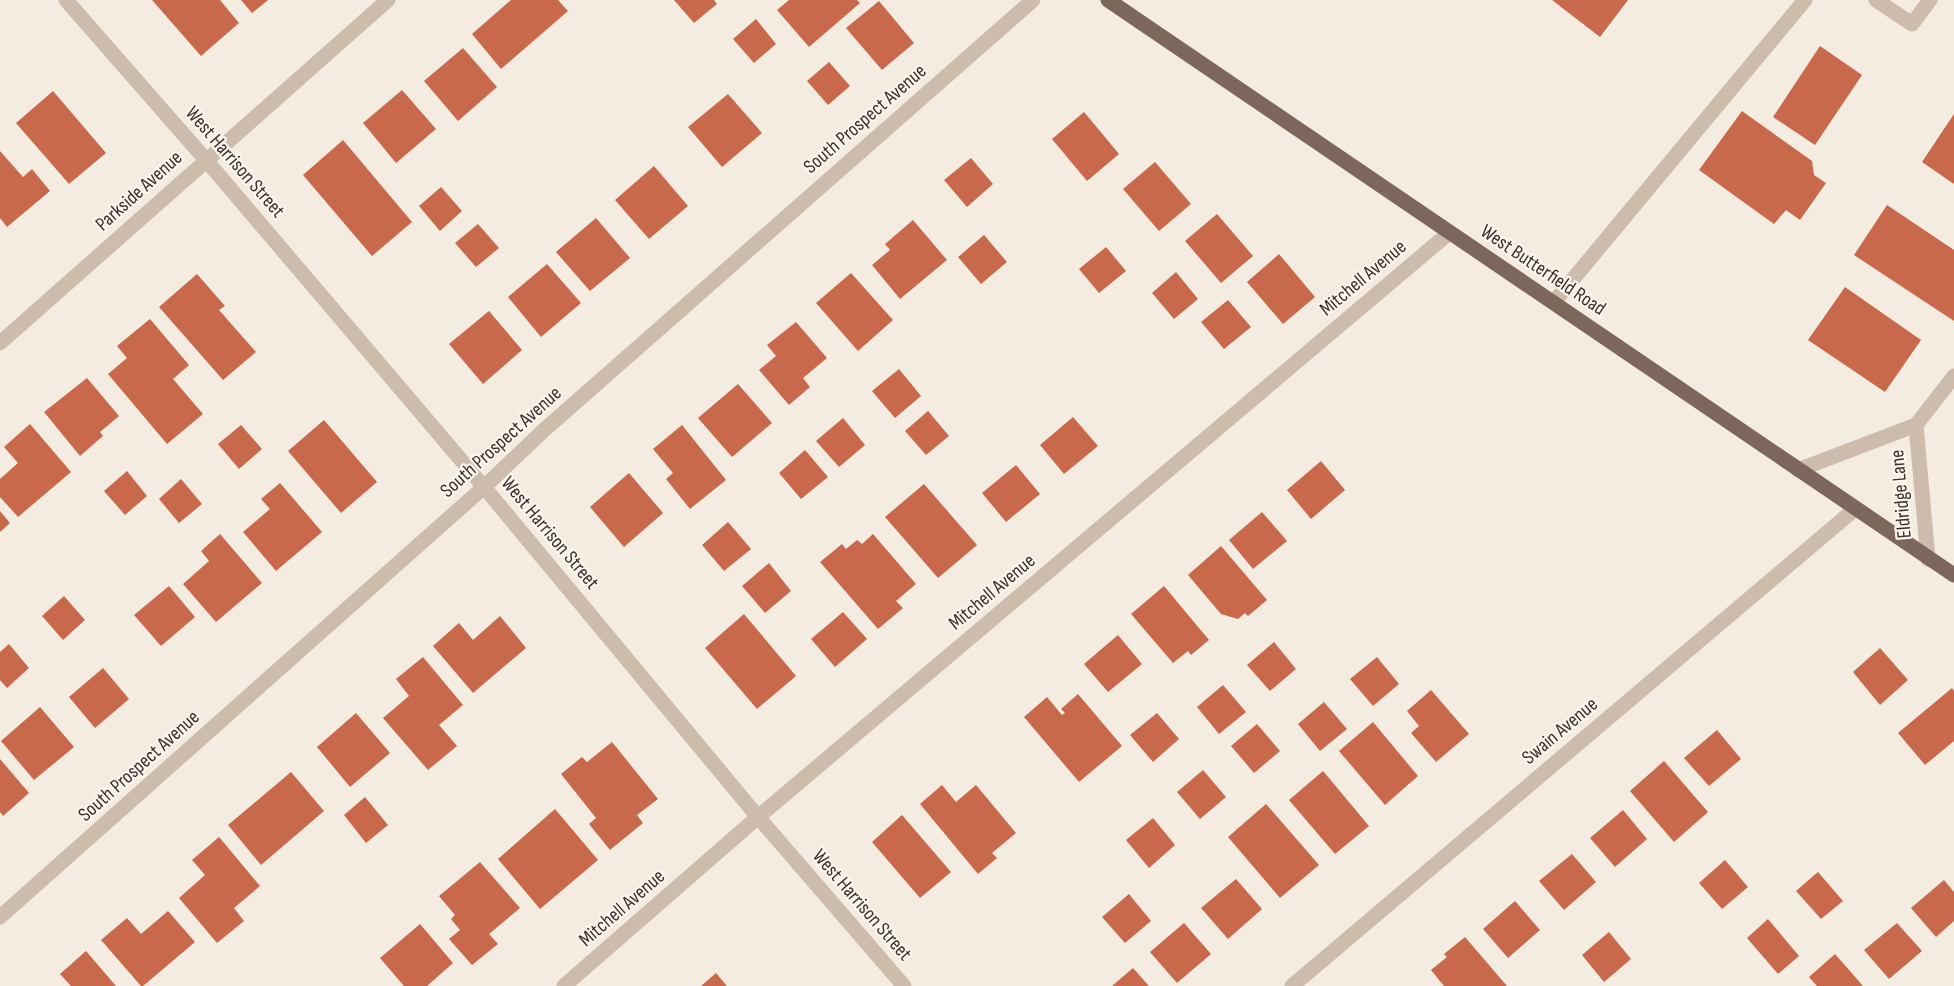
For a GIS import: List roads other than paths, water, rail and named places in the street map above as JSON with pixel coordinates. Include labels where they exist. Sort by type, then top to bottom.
[{"type":"main road","name":"West Butterfield Road","points":[[1108,0],[1954,575]]},
{"type":"street","name":"West Harrison Street","points":[[66,0],[206,160],[484,487],[758,817],[904,986]]},
{"type":"street","name":"Parkside Avenue","points":[[0,343],[388,0]]},
{"type":"street","name":"South Prospect Avenue","points":[[0,917],[484,487],[543,431],[1033,0]]},
{"type":"street","points":[[1554,302],[1805,0]]},
{"type":"street","points":[[1876,0],[1912,24],[1930,0]]},
{"type":"street","name":"Mitchell Avenue","points":[[564,986],[758,817],[1449,233]]},
{"type":"street","name":"Eldridge Lane","points":[[1798,470],[1916,424],[1954,376]]},
{"type":"street","name":"Eldridge Lane","points":[[1916,424],[1928,559]]},
{"type":"street","name":"Swain Avenue","points":[[1292,986],[1855,509]]}]
